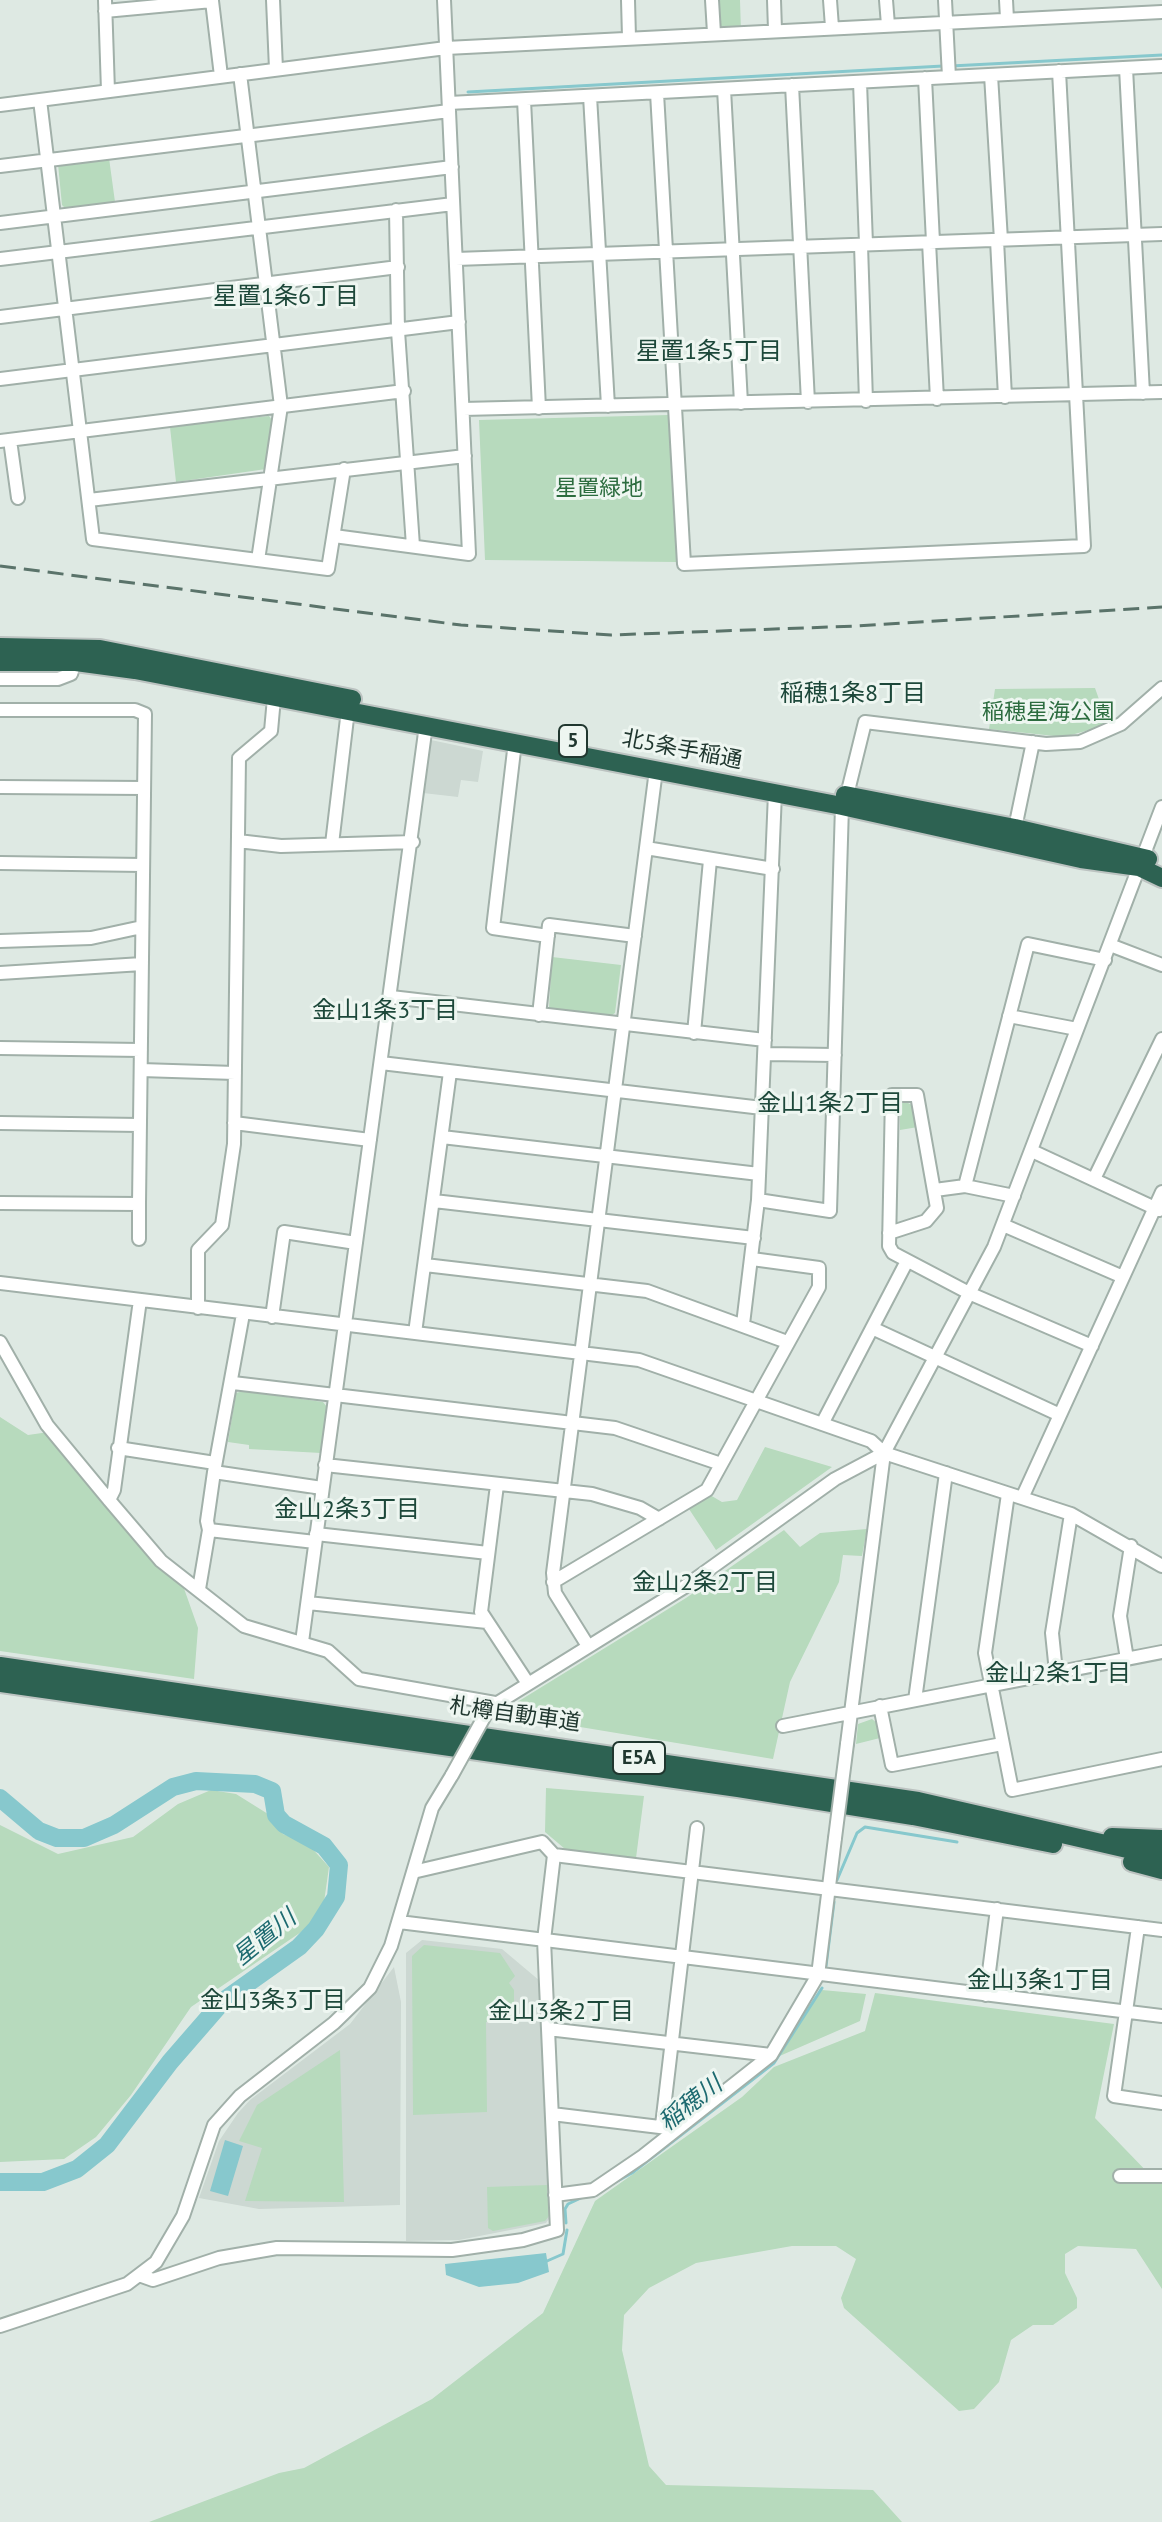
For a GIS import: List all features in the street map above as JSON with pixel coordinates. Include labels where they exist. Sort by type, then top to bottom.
[{"type":"highway","name":"北5条手稲通","points":[[0,647],[76,655],[274,698],[775,793],[1015,828],[1141,862],[1162,878]]},
{"type":"highway","name":"北5条手稲通","points":[[0,662],[76,655],[136,655],[844,801],[1081,859],[1162,864]]},
{"type":"highway","name":"札樽自動車道","points":[[0,1666],[918,1801],[1162,1857]]},
{"type":"highway","name":"札樽自動車道","points":[[0,1683],[884,1811],[1104,1855],[1162,1870]]},
{"type":"highway","points":[[1069,1836],[1162,1839]]},
{"type":"street","points":[[273,0],[276,69]]},
{"type":"street","points":[[334,536],[469,554],[444,0]]},
{"type":"street","points":[[628,0],[629,37]]},
{"type":"street","points":[[712,0],[714,33]]},
{"type":"street","points":[[774,0],[775,30]]},
{"type":"street","points":[[830,0],[832,27]]},
{"type":"street","points":[[886,0],[888,25]]},
{"type":"street","points":[[945,0],[949,70]]},
{"type":"street","points":[[1006,0],[1007,19]]},
{"type":"street","points":[[1062,0],[1063,16]]},
{"type":"street","points":[[108,91],[105,6],[212,1],[221,76]]},
{"type":"street","points":[[0,105],[446,48],[1063,16],[1119,7],[1162,12]]},
{"type":"street","points":[[0,166],[449,107],[524,100],[925,78],[949,70],[991,75],[1162,66]]},
{"type":"street","points":[[1126,68],[1143,393]]},
{"type":"street","points":[[657,93],[684,564],[1084,546],[1059,71]]},
{"type":"street","points":[[240,74],[281,406],[258,560]]},
{"type":"street","points":[[991,75],[1005,397]]},
{"type":"street","points":[[925,78],[937,399]]},
{"type":"street","points":[[860,82],[866,401]]},
{"type":"street","points":[[792,85],[808,402]]},
{"type":"street","points":[[724,89],[741,403]]},
{"type":"street","points":[[590,96],[608,406]]},
{"type":"street","points":[[40,100],[93,539],[328,569],[344,469]]},
{"type":"street","points":[[524,100],[539,408]]},
{"type":"street","points":[[0,223],[452,167]]},
{"type":"street","points":[[0,259],[453,204]]},
{"type":"street","points":[[396,210],[398,331],[410,461],[413,546]]},
{"type":"street","points":[[456,259],[1162,234]]},
{"type":"street","points":[[0,317],[398,267]]},
{"type":"street","points":[[0,379],[459,322]]},
{"type":"street","points":[[18,498],[5,440],[404,391]]},
{"type":"street","points":[[463,409],[1162,392]]},
{"type":"street","points":[[89,500],[465,456]]},
{"type":"street","points":[[0,679],[58,679],[71,674],[76,655]]},
{"type":"street","points":[[758,1200],[830,1211],[844,801],[865,722],[1033,742],[1080,742],[1104,734],[1162,688]]},
{"type":"street","points":[[198,1308],[198,1250],[222,1225],[234,1123],[239,758],[271,731],[274,698]]},
{"type":"street","points":[[0,710],[135,710],[145,714],[139,1239]]},
{"type":"street","points":[[332,844],[348,710]]},
{"type":"street","points":[[302,1642],[413,842],[426,725]]},
{"type":"street","points":[[515,742],[493,928],[548,936]]},
{"type":"street","points":[[1015,828],[1033,742]]},
{"type":"street","points":[[588,1646],[555,1593],[553,1582],[656,770]]},
{"type":"street","points":[[0,787],[144,788]]},
{"type":"street","points":[[743,1324],[758,1200],[775,793]]},
{"type":"street","points":[[555,2195],[593,2190],[668,2128],[771,2055],[818,1975],[884,1453],[971,1294],[1003,1225],[1162,807]]},
{"type":"street","points":[[238,841],[281,846],[413,842]]},
{"type":"street","points":[[646,848],[773,869]]},
{"type":"street","points":[[694,1033],[710,860]]},
{"type":"street","points":[[0,863],[143,865]]},
{"type":"street","points":[[539,1015],[549,925],[635,936]]},
{"type":"street","points":[[0,941],[91,938],[142,927]]},
{"type":"street","points":[[965,1186],[1028,944],[1105,960]]},
{"type":"street","points":[[1110,945],[1162,965]]},
{"type":"street","points":[[0,973],[142,964]]},
{"type":"street","points":[[391,997],[765,1040]]},
{"type":"street","points":[[1009,1016],[1077,1029]]},
{"type":"street","points":[[1094,1179],[1162,1039]]},
{"type":"street","points":[[0,1048],[141,1050]]},
{"type":"street","points":[[766,1054],[835,1055]]},
{"type":"street","points":[[381,1063],[762,1108]]},
{"type":"street","points":[[141,1070],[235,1073]]},
{"type":"street","points":[[415,1333],[450,1072]]},
{"type":"street","points":[[889,1233],[932,1216],[937,1208],[917,1095],[892,1095],[889,1233],[889,1246],[906,1263],[1092,1346]]},
{"type":"street","points":[[0,1123],[140,1125]]},
{"type":"street","points":[[234,1123],[370,1140]]},
{"type":"street","points":[[442,1137],[759,1174]]},
{"type":"street","points":[[1032,1151],[1158,1210]]},
{"type":"street","points":[[935,1190],[965,1186],[1014,1196]]},
{"type":"street","points":[[1022,1498],[1123,1277],[1158,1210],[1162,1192]]},
{"type":"street","points":[[434,1201],[754,1238]]},
{"type":"street","points":[[0,1203],[139,1204]]},
{"type":"street","points":[[1003,1225],[1123,1277]]},
{"type":"street","points":[[272,1317],[284,1232],[356,1243]]},
{"type":"street","points":[[553,1582],[707,1490],[819,1287],[819,1268],[752,1259]]},
{"type":"street","points":[[822,1424],[906,1263]]},
{"type":"street","points":[[425,1265],[647,1291],[787,1342]]},
{"type":"street","points":[[0,1283],[639,1360],[871,1441],[884,1453],[1071,1514],[1162,1566]]},
{"type":"street","points":[[109,1500],[114,1490],[140,1300]]},
{"type":"street","points":[[199,1589],[209,1530],[207,1521],[214,1467],[233,1383],[243,1314]]},
{"type":"street","points":[[872,1328],[1060,1415]]},
{"type":"street","points":[[0,1342],[23,1388],[47,1425],[161,1561],[244,1626],[328,1651],[359,1679],[491,1707]]},
{"type":"street","points":[[233,1383],[615,1428],[721,1464]]},
{"type":"street","points":[[118,1448],[322,1488]]},
{"type":"street","points":[[0,2326],[102,2294],[139,2275],[156,2262],[171,2242],[214,2125],[240,2096],[334,2023],[370,1988],[391,1946],[432,1808],[491,1707],[683,1588],[835,1479],[884,1453]]},
{"type":"street","points":[[325,1465],[592,1494],[640,1508],[659,1519]]},
{"type":"street","points":[[915,1700],[946,1473]]},
{"type":"street","points":[[497,1485],[481,1612],[527,1682]]},
{"type":"street","points":[[1008,1494],[985,1653],[1012,1790],[1162,1759]]},
{"type":"street","points":[[1056,1672],[1052,1633],[1071,1514]]},
{"type":"street","points":[[209,1530],[488,1553]]},
{"type":"street","points":[[1127,1659],[1120,1616],[1131,1546]]},
{"type":"street","points":[[308,1603],[487,1622]]},
{"type":"street","points":[[783,1726],[1162,1652]]},
{"type":"street","points":[[880,1706],[892,1765],[1002,1744]]},
{"type":"street","points":[[668,2128],[670,2043],[697,1828]]},
{"type":"street","points":[[413,1872],[542,1842],[554,1855],[1162,1930]]},
{"type":"street","points":[[139,2275],[153,2280],[219,2258],[277,2248],[452,2250],[523,2240],[557,2230],[544,1940],[554,1855]]},
{"type":"street","points":[[986,1995],[997,1909]]},
{"type":"street","points":[[399,1922],[1162,2016]]},
{"type":"street","points":[[1138,1927],[1114,2096],[1162,2103]]},
{"type":"street","points":[[548,2029],[771,2055]]},
{"type":"street","points":[[552,2114],[668,2128]]},
{"type":"street","points":[[1120,2176],[1162,2176]]},
{"type":"shaded area","points":[[431,740],[483,751],[478,782],[461,780],[458,797],[423,793]]},
{"type":"shaded area","points":[[422,1940],[502,1949],[540,1981],[551,2216],[546,2223],[459,2240],[406,2241],[406,1953]]},
{"type":"shaded area","points":[[394,1967],[401,2002],[400,2205],[259,2209],[199,2198],[219,2141],[238,2113],[250,2100],[350,2024]]},
{"type":"green space","points":[[712,0],[740,0],[741,32],[714,33]]},
{"type":"green space","points":[[109,158],[115,202],[65,208],[62,205],[58,164]]},
{"type":"green space","name":"星置緑地","points":[[668,415],[677,562],[485,560],[479,420]]},
{"type":"green space","points":[[269,416],[272,420],[266,469],[176,482],[170,427]]},
{"type":"green space","name":"稲穂星海公園","points":[[1095,688],[1107,722],[1096,728],[1064,737],[989,729],[995,689]]},
{"type":"green space","points":[[552,957],[621,965],[615,1013],[549,1008]]},
{"type":"green space","points":[[904,1101],[914,1106],[918,1127],[900,1130],[900,1105]]},
{"type":"green space","points":[[243,1391],[323,1402],[327,1407],[321,1453],[249,1449],[249,1445],[228,1442],[236,1393]]},
{"type":"green space","points":[[0,1417],[28,1435],[49,1432],[181,1580],[198,1628],[194,1679],[0,1651]]},
{"type":"green space","points":[[765,1447],[832,1467],[716,1550],[689,1509],[710,1495],[722,1502],[737,1500]]},
{"type":"green space","points":[[867,1529],[862,1556],[843,1555],[839,1582],[790,1682],[773,1759],[502,1714],[686,1598],[784,1530],[800,1547],[820,1533]]},
{"type":"green space","points":[[872,1719],[877,1723],[880,1738],[856,1744],[858,1724]]},
{"type":"green space","points":[[546,1788],[644,1796],[636,1858],[565,1849],[545,1832]]},
{"type":"green space","points":[[211,1790],[236,1794],[268,1814],[283,1834],[309,1845],[329,1867],[324,1902],[307,1928],[191,2007],[131,2095],[96,2137],[64,2159],[0,2162],[0,1825],[58,1854],[133,1837],[178,1804]]},
{"type":"green space","points":[[424,1945],[500,1953],[515,1976],[509,1983],[514,1990],[514,2020],[486,2022],[487,2112],[413,2115],[412,1956]]},
{"type":"green space","points":[[822,1990],[866,1994],[860,2021],[775,2058]]},
{"type":"green space","points":[[875,1993],[1114,2024],[1095,2118],[1154,2179],[1162,2180],[1162,2289],[1136,2249],[1078,2246],[1065,2254],[1065,2273],[1077,2298],[1077,2308],[1053,2325],[1033,2325],[1011,2340],[999,2382],[974,2409],[959,2411],[844,2308],[841,2298],[856,2259],[836,2246],[792,2246],[696,2263],[649,2288],[624,2315],[622,2350],[649,2466],[666,2485],[873,2490],[902,2522],[149,2522],[279,2473],[304,2468],[432,2399],[543,2313],[595,2201],[742,2097],[774,2067],[865,2031]]},
{"type":"green space","points":[[340,2050],[344,2202],[245,2201],[262,2148],[239,2141],[257,2105]]},
{"type":"green space","points":[[547,2185],[549,2216],[545,2221],[493,2231],[488,2228],[487,2187]]},
{"type":"water","points":[[225,2140],[243,2146],[228,2196],[210,2191]]},
{"type":"water","points":[[546,2253],[549,2272],[518,2283],[479,2287],[446,2275],[445,2264]]},
{"type":"waterway","points":[[951,66],[1162,55]]},
{"type":"waterway","points":[[468,92],[943,66]]},
{"type":"waterway","name":"星置川","points":[[0,1798],[39,1831],[57,1838],[84,1838],[114,1825],[173,1787],[196,1781],[255,1784],[272,1791],[276,1815],[284,1824],[324,1846],[339,1865],[336,1897],[316,1929],[299,1947],[223,2001],[170,2062],[107,2145],[77,2169],[43,2182],[0,2182]]},
{"type":"waterway","name":"稲穂川","points":[[837,1880],[857,1833],[865,1827],[957,1842]]},
{"type":"waterway","name":"稲穂川","points":[[826,1966],[834,1902]]},
{"type":"waterway","name":"稲穂川","points":[[612,2184],[632,2173],[774,2063],[822,1988]]},
{"type":"waterway","name":"稲穂川","points":[[566,2223],[565,2209],[568,2204],[583,2197]]},
{"type":"waterway","name":"稲穂川","points":[[547,2261],[563,2254],[567,2230]]},
{"type":"railway","points":[[0,566],[461,625],[611,635],[857,626],[1162,607]]},
{"type":"district","name":"星置1条6丁目","points":[[286,297]]},
{"type":"district","name":"星置1条5丁目","points":[[709,352]]},
{"type":"district","name":"稲穂1条8丁目","points":[[853,694]]},
{"type":"district","name":"金山1条3丁目","points":[[385,1011]]},
{"type":"district","name":"金山1条2丁目","points":[[830,1104]]},
{"type":"district","name":"金山2条3丁目","points":[[347,1510]]},
{"type":"district","name":"金山2条2丁目","points":[[705,1583]]},
{"type":"district","name":"金山2条1丁目","points":[[1058,1674]]},
{"type":"district","name":"金山3条1丁目","points":[[1040,1981]]},
{"type":"district","name":"金山3条3丁目","points":[[273,2001]]},
{"type":"district","name":"金山3条2丁目","points":[[561,2012]]}]
